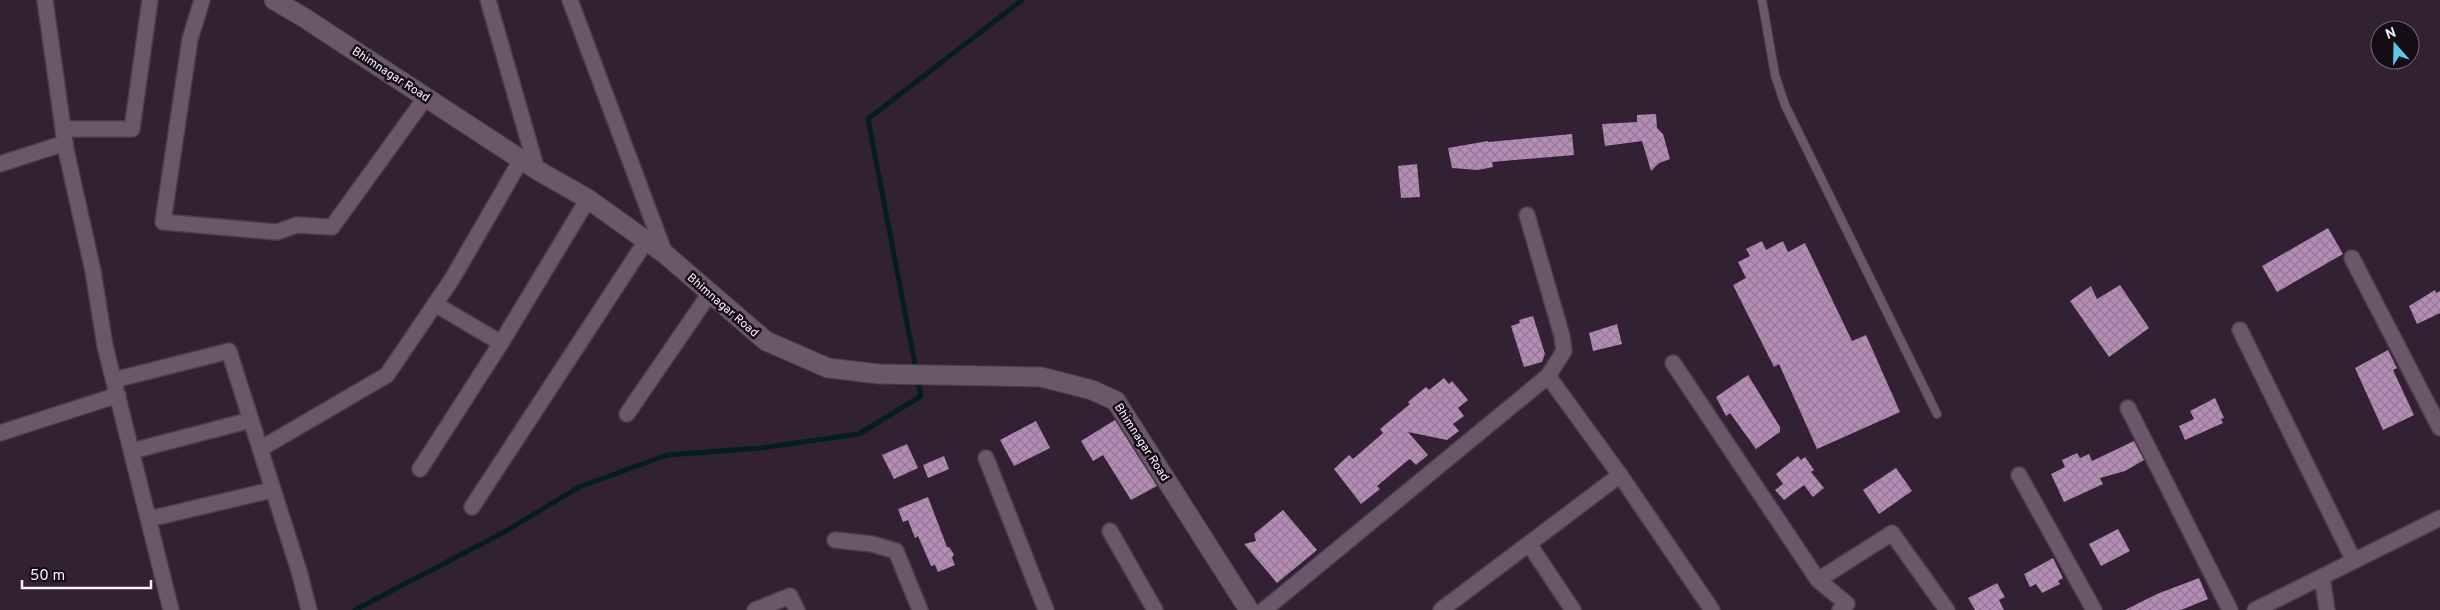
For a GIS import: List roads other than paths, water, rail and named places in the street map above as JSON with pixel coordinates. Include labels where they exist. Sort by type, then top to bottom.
[{"type":"street","points":[[45,0],[64,136],[93,271],[105,346],[171,610]]},
{"type":"street","points":[[0,164],[64,136],[132,129],[150,0]]},
{"type":"street","points":[[202,0],[190,39],[164,222],[277,232],[297,225],[332,227],[426,97]]},
{"type":"street","name":"Bhimnagar Road","points":[[274,0],[304,17],[521,160],[588,199],[665,254],[766,341],[828,368],[879,374],[1041,377],[1092,390],[1116,401],[1249,610]]},
{"type":"street","points":[[488,0],[537,170]]},
{"type":"street","points":[[570,0],[665,254]]},
{"type":"street","points":[[260,449],[387,375],[452,279],[521,160]]},
{"type":"street","points":[[420,469],[501,344],[588,199]]},
{"type":"street","points":[[1264,610],[1548,376],[1564,351],[1562,336],[1527,215]]},
{"type":"street","points":[[472,508],[646,241]]},
{"type":"street","points":[[2352,258],[2440,428]]},
{"type":"street","points":[[627,414],[710,293]]},
{"type":"street","points":[[434,304],[501,344]]},
{"type":"street","points":[[2240,330],[2354,561]]},
{"type":"street","points":[[114,380],[229,351],[299,571],[309,610]]},
{"type":"street","points":[[1673,363],[1818,580],[1847,604],[1840,610]]},
{"type":"street","points":[[1548,376],[1620,475],[1712,610]]},
{"type":"street","points":[[0,433],[118,395]]},
{"type":"street","points":[[2128,408],[2230,610]]},
{"type":"street","points":[[132,451],[251,420]]},
{"type":"street","points":[[986,458],[1046,610]]},
{"type":"street","points":[[1442,610],[1620,475]]},
{"type":"street","points":[[2019,475],[2094,610]]},
{"type":"street","points":[[149,519],[272,490]]},
{"type":"street","points":[[2255,610],[2440,518]]},
{"type":"street","points":[[1110,531],[1155,610]]},
{"type":"street","points":[[1818,580],[1892,533],[1947,610]]},
{"type":"street","points":[[835,540],[872,544],[896,552],[920,610]]},
{"type":"street","points":[[1529,544],[1573,610]]},
{"type":"street","points":[[2322,577],[2327,610]]},
{"type":"street","points":[[755,610],[790,596],[797,610]]},
{"type":"lane","points":[[1762,0],[1775,75],[1784,105],[1937,414]]},
{"type":"waterway","points":[[355,610],[506,531],[579,487],[667,455],[761,448],[859,434],[921,396],[868,119],[1022,0]]}]
